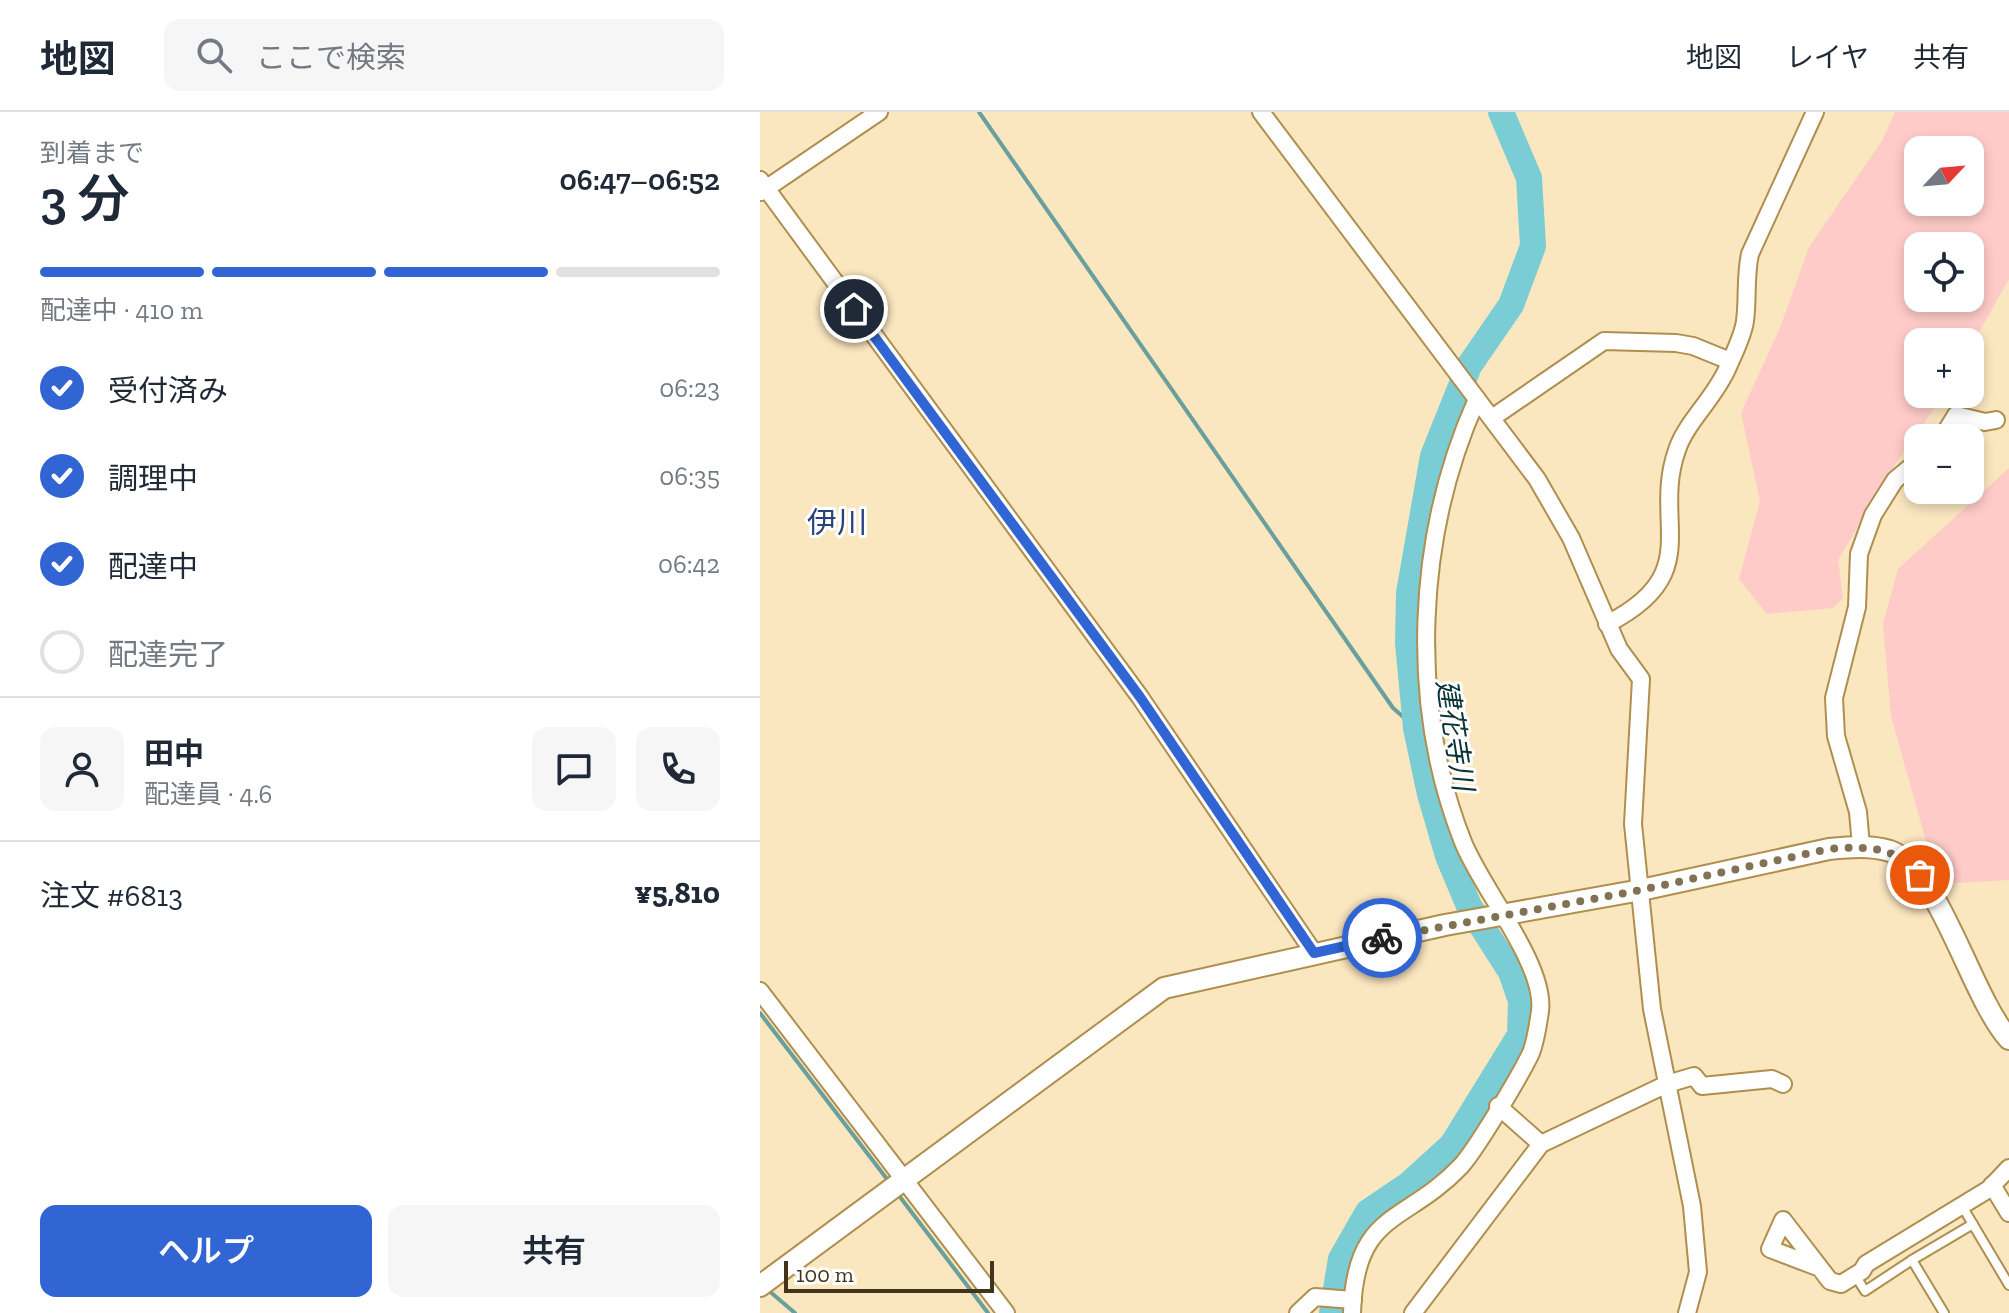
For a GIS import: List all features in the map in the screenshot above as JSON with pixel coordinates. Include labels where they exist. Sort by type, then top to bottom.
[{"type":"street","points":[[879,112],[762,187],[1140,697],[1314,953]]},
{"type":"street","points":[[1261,112],[1537,479],[1571,538],[1607,624],[1641,679],[1633,824],[1652,1009],[1692,1206],[1698,1272],[1687,1313]]},
{"type":"street","points":[[1607,624],[1637,604],[1665,570],[1672,549],[1670,486],[1676,451],[1685,433],[1714,397],[1730,361],[1745,323],[1746,272],[1750,254],[1815,112]]},
{"type":"street","points":[[1492,418],[1604,341],[1676,343],[1730,361]]},
{"type":"street","points":[[1298,1313],[1315,1297],[1352,1307],[1360,1263],[1379,1228],[1395,1213],[1440,1186],[1463,1164],[1530,1053],[1541,1007],[1536,979],[1499,916],[1463,843],[1444,781],[1433,723],[1427,637],[1430,568],[1441,503],[1459,439],[1477,399]]},
{"type":"street","points":[[1951,424],[1956,415],[1985,422],[1996,420]]},
{"type":"street","points":[[1861,846],[1858,812],[1836,736],[1834,698],[1857,607],[1859,554],[1885,492],[1904,474]]},
{"type":"street","points":[[760,1286],[1146,998],[1164,988],[1197,978],[1467,921],[1641,890],[1829,849],[1861,846],[1891,852],[1920,875],[1992,1020],[2009,1039]]},
{"type":"street","points":[[760,991],[1006,1313]]},
{"type":"street","points":[[1413,1313],[1541,1144],[1667,1084],[1694,1076],[1702,1086],[1772,1079],[1783,1084]]},
{"type":"street","points":[[1498,1106],[1541,1144]]},
{"type":"street","points":[[1820,1268],[1830,1281],[1841,1284],[1866,1264],[1992,1185],[2009,1168]]},
{"type":"street","points":[[1992,1185],[2009,1213]]},
{"type":"lane","points":[[1962,1205],[2009,1285]]},
{"type":"lane","points":[[1855,1275],[1865,1291],[1973,1224]]},
{"type":"lane","points":[[1912,1260],[1944,1313]]},
{"type":"shaded area","points":[[1895,112],[2009,112],[2009,279],[1981,328],[1904,328],[1904,408],[1934,408],[1923,424],[1904,424],[1904,452],[1838,560],[1843,598],[1833,608],[1767,614],[1739,579],[1760,501],[1741,413],[1780,328],[1809,247],[1882,141]]},
{"type":"shaded area","points":[[2009,468],[2009,880],[1938,884],[1891,716],[1883,624],[1898,569],[1969,504],[1984,504],[1984,491]]},
{"type":"waterway","points":[[979,112],[1393,708],[1416,728]]},
{"type":"waterway","name":"建花寺川","points":[[1332,1313],[1341,1259],[1368,1212],[1408,1185],[1452,1145],[1520,1035],[1521,1001],[1511,972],[1469,906],[1448,856],[1430,794],[1416,728],[1408,643],[1409,593],[1433,456],[1469,366],[1511,305],[1533,246],[1529,178],[1501,112]]},
{"type":"waterway","points":[[760,1013],[890,1183]]},
{"type":"waterway","points":[[897,1193],[988,1313]]},
{"type":"waterway","points":[[768,1290],[795,1313]]},
{"type":"way so far","points":[[1382,938],[1641,890],[1829,849],[1861,846],[1891,852],[1910,864],[1920,875]]},
{"type":"district","name":"伊川","points":[[837,523]]},
{"type":"route","points":[[854,309],[1140,697],[1314,953],[1382,938]]}]
